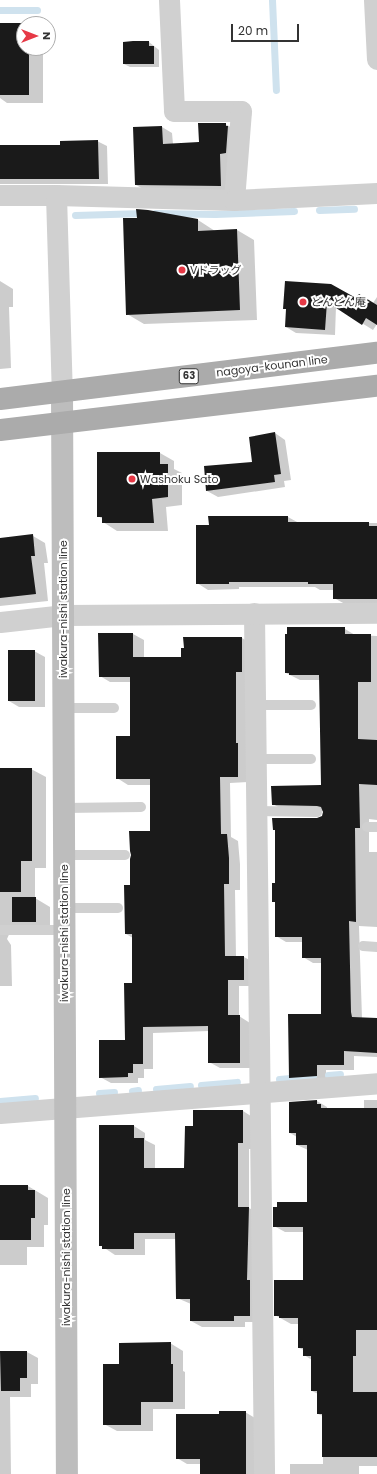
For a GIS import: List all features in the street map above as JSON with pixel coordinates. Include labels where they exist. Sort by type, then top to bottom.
[{"type":"main road","name":"nagoya-kounan line","points":[[0,399],[377,353]]},
{"type":"main road","points":[[0,430],[377,386]]},
{"type":"main road","name":"iwakura-nishi station line","points":[[62,392],[67,1474]]},
{"type":"street","points":[[169,0],[174,111],[241,111],[234,200]]},
{"type":"street","points":[[374,0],[377,59]]},
{"type":"street","points":[[0,195],[234,200],[377,193]]},
{"type":"street","points":[[56,195],[62,392]]},
{"type":"street","points":[[0,622],[63,615],[377,613]]},
{"type":"street","points":[[254,614],[261,1093],[264,1474]]},
{"type":"street","points":[[0,1113],[377,1083]]},
{"type":"lane","points":[[255,705],[311,705]]},
{"type":"lane","points":[[64,708],[114,708]]},
{"type":"lane","points":[[256,759],[311,759]]},
{"type":"lane","points":[[64,808],[141,807]]},
{"type":"lane","points":[[257,811],[317,812]]},
{"type":"lane","points":[[64,855],[125,855]]},
{"type":"lane","points":[[64,908],[118,908]]},
{"type":"lane","points":[[0,930],[64,930]]},
{"type":"lane","points":[[363,946],[377,947]]},
{"type":"building","points":[[0,23],[16,23],[16,56],[29,56],[29,95],[0,95]]},
{"type":"building","points":[[149,41],[149,46],[154,46],[154,64],[123,64],[123,42]]},
{"type":"building","points":[[198,123],[226,123],[226,126],[228,126],[226,153],[220,154],[221,186],[135,185],[133,127],[162,126],[163,144],[199,142]]},
{"type":"building","points":[[98,140],[99,179],[0,179],[0,145],[60,145],[60,141]]},
{"type":"building","name":"Vドラッグ","points":[[136,209],[198,219],[198,231],[237,229],[240,310],[126,315],[123,218],[137,218]]},
{"type":"building","name":"どんどん庵","points":[[285,281],[331,284],[356,298],[359,294],[377,305],[377,325],[366,318],[362,325],[327,302],[325,330],[285,327],[286,309],[283,309]]},
{"type":"building","points":[[275,432],[281,474],[274,475],[275,482],[206,491],[204,466],[252,462],[249,437]]},
{"type":"building","name":"Washoku Sato","points":[[97,452],[160,452],[160,464],[168,464],[168,497],[152,499],[154,523],[102,523],[102,517],[97,517]]},
{"type":"building","points":[[208,516],[288,516],[288,522],[369,522],[369,526],[377,526],[377,599],[333,599],[333,584],[308,584],[308,582],[229,582],[229,584],[196,584],[196,525],[209,525]]},
{"type":"building","points":[[33,534],[35,556],[31,556],[36,594],[0,598],[0,538]]},
{"type":"building","points":[[287,627],[345,627],[345,634],[371,634],[371,682],[358,682],[358,739],[377,740],[377,785],[359,784],[360,828],[355,828],[356,922],[349,921],[352,1017],[377,1018],[377,1053],[344,1051],[344,1065],[317,1065],[317,1076],[289,1078],[288,1014],[321,1014],[321,958],[302,958],[302,937],[275,937],[275,902],[272,902],[272,883],[275,883],[275,830],[273,830],[272,818],[317,818],[322,816],[323,812],[321,807],[317,806],[272,805],[271,786],[321,785],[319,675],[289,675],[289,673],[285,673],[285,634],[287,634]]},
{"type":"building","points":[[98,633],[133,633],[133,657],[181,657],[181,648],[184,648],[183,637],[242,637],[242,672],[236,672],[236,743],[238,743],[238,777],[220,777],[221,834],[227,834],[229,858],[229,884],[224,884],[225,956],[244,956],[244,980],[228,980],[228,1015],[240,1015],[240,1063],[208,1063],[208,1026],[143,1027],[143,1064],[133,1064],[133,1073],[128,1073],[128,1077],[99,1078],[99,1040],[125,1040],[124,983],[132,983],[132,934],[125,934],[124,885],[130,885],[131,855],[129,831],[150,831],[150,779],[116,779],[116,736],[130,736],[130,677],[99,677]]},
{"type":"building","points":[[8,650],[35,650],[35,701],[8,701]]},
{"type":"building","points":[[0,768],[32,768],[32,861],[21,861],[21,892],[0,892]]},
{"type":"building","points":[[12,897],[36,897],[36,922],[12,922]]},
{"type":"building","points":[[317,1100],[317,1104],[321,1104],[321,1108],[377,1108],[377,1330],[356,1330],[356,1356],[353,1356],[353,1392],[377,1392],[377,1457],[322,1457],[322,1414],[317,1414],[317,1391],[311,1391],[311,1356],[303,1356],[303,1348],[298,1348],[298,1318],[279,1318],[279,1316],[274,1316],[274,1280],[303,1280],[303,1227],[273,1227],[273,1207],[277,1207],[277,1202],[307,1202],[307,1145],[296,1145],[296,1133],[289,1133],[289,1102]]},
{"type":"building","points":[[193,1110],[243,1110],[243,1143],[238,1143],[238,1207],[249,1207],[247,1280],[250,1280],[250,1316],[234,1316],[234,1321],[190,1321],[190,1299],[176,1299],[175,1233],[134,1233],[134,1249],[102,1249],[102,1246],[99,1246],[99,1125],[134,1125],[134,1138],[144,1138],[144,1168],[184,1168],[185,1126],[193,1126]]},
{"type":"building","points":[[0,1185],[28,1185],[28,1190],[35,1190],[35,1218],[31,1218],[31,1240],[0,1240]]},
{"type":"building","points":[[171,1342],[171,1364],[173,1364],[173,1402],[141,1402],[141,1425],[103,1425],[103,1364],[119,1364],[119,1343]]},
{"type":"building","points":[[0,1351],[27,1351],[27,1378],[20,1378],[20,1391],[1,1391]]},
{"type":"building","points":[[219,1411],[246,1411],[246,1474],[200,1474],[200,1459],[176,1459],[176,1414],[219,1414]]},
{"type":"waterway","points":[[272,0],[276,90]]},
{"type":"waterway","points":[[0,10],[37,10]]},
{"type":"waterway","points":[[319,210],[354,209]]},
{"type":"waterway","points":[[155,213],[215,214],[294,211]]},
{"type":"waterway","points":[[75,215],[144,213]]},
{"type":"waterway","points":[[328,1075],[340,1074]]},
{"type":"waterway","points":[[279,1079],[313,1076]]},
{"type":"waterway","points":[[201,1085],[237,1082]]},
{"type":"waterway","points":[[156,1089],[190,1086]]},
{"type":"waterway","points":[[132,1091],[138,1090]]},
{"type":"waterway","points":[[99,1093],[114,1092]]},
{"type":"waterway","points":[[0,1101],[35,1098]]},
{"type":"place","name":"Vドラッグ","points":[[182,270]]},
{"type":"place","name":"どんどん庵","points":[[303,302]]},
{"type":"place","name":"Washoku Sato","points":[[132,479]]}]
